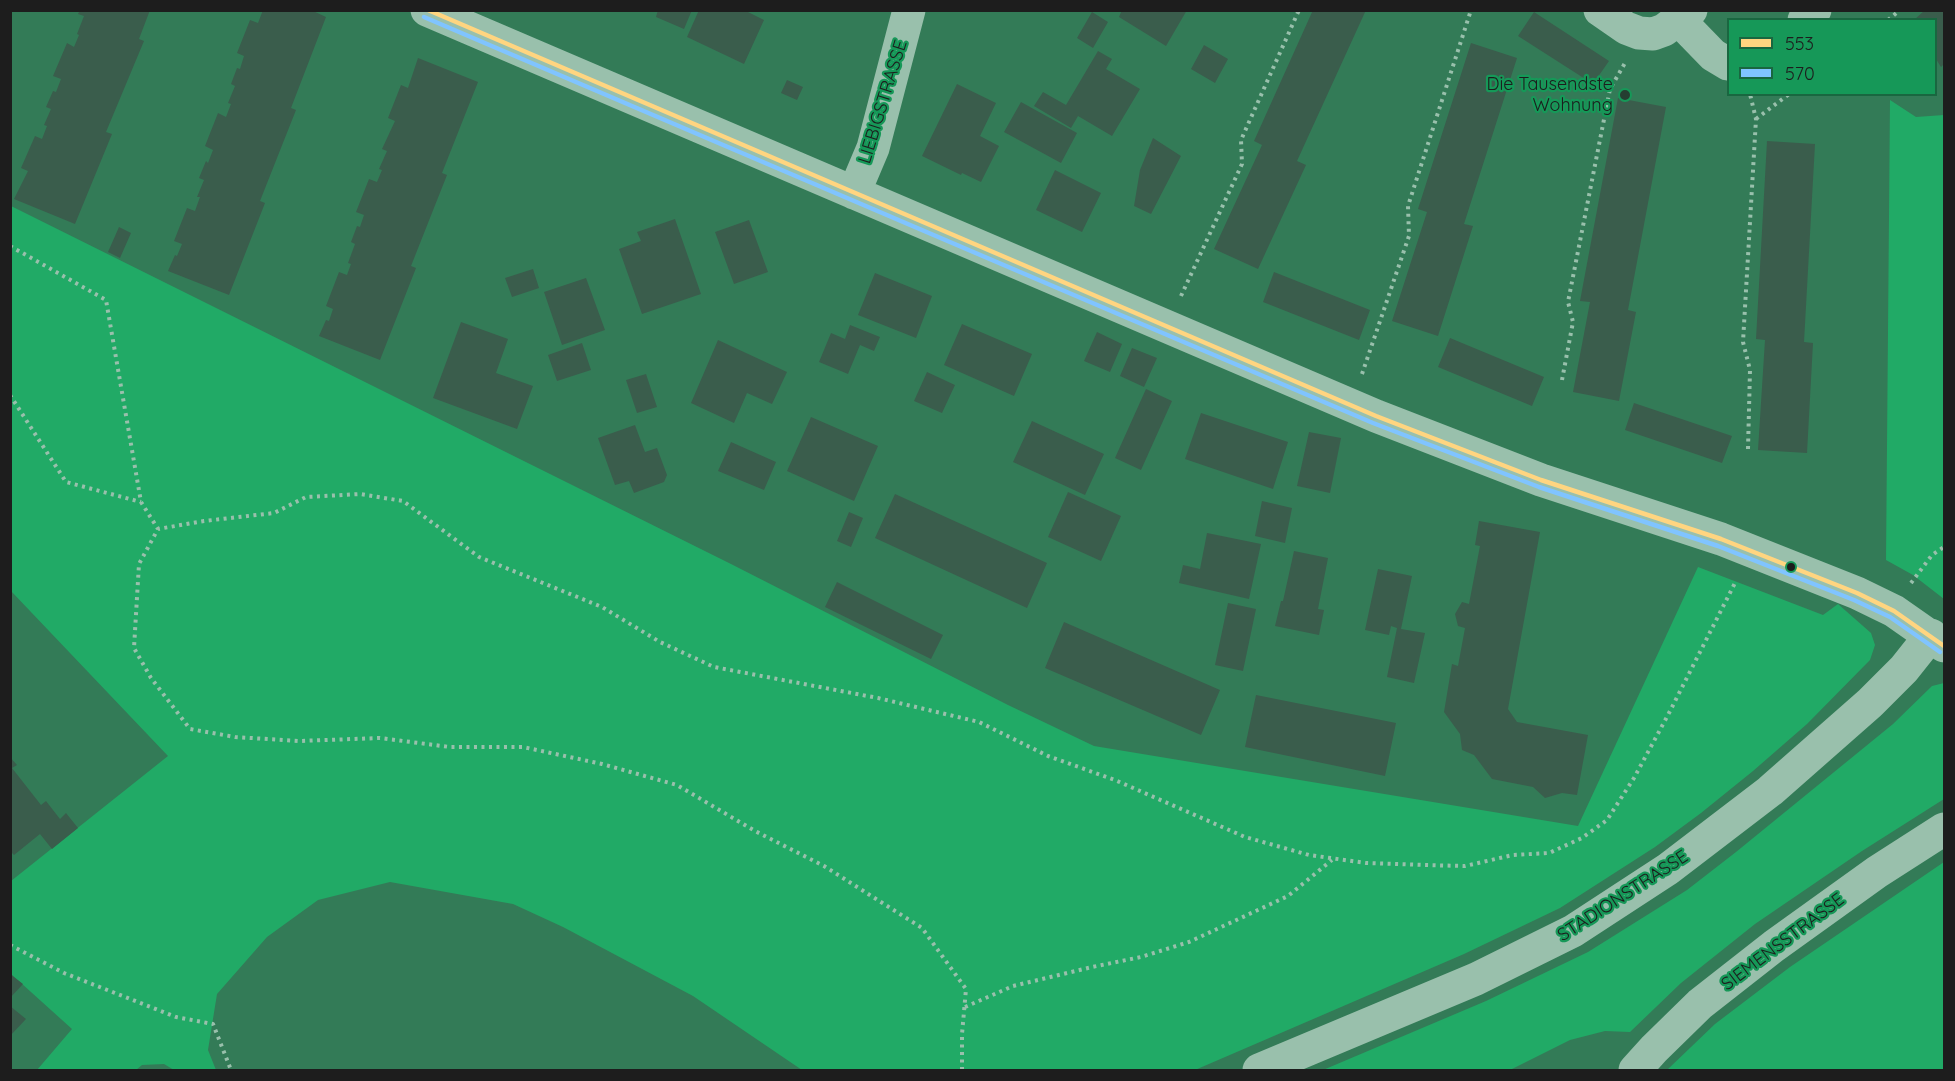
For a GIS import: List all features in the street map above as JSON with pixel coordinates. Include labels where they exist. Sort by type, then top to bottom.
[{"type":"street","points":[[427,10],[1351,405],[1504,467],[1751,551],[1857,593],[1894,611],[1938,640]]},
{"type":"street","name":"LIEBIGSTRASSE","points":[[854,193],[873,148],[909,10]]},
{"type":"street","points":[[1599,10],[1626,28],[1639,33],[1653,34],[1664,30],[1685,15],[1713,55],[1727,63]]},
{"type":"street","name":"STADIONSTRASSE","points":[[1259,1071],[1476,979],[1573,931],[1668,869],[1770,791],[1938,640]]},
{"type":"street","name":"SIEMENSSTRASSE","points":[[1635,1071],[1700,1004],[1774,946],[1877,872],[1944,829]]},
{"type":"path","points":[[1167,328],[1242,164],[1241,140],[1299,10]]},
{"type":"path","points":[[1351,405],[1409,236],[1408,206],[1471,10]]},
{"type":"path","points":[[1562,380],[1573,322],[1568,303],[1610,89],[1629,59],[1639,33]]},
{"type":"path","points":[[1748,449],[1750,370],[1743,342],[1756,119],[1750,96]]},
{"type":"path","points":[[1756,119],[1786,96]]},
{"type":"path","points":[[10,246],[106,300],[141,502],[158,529]]},
{"type":"path","points":[[10,395],[66,482],[141,502]]},
{"type":"path","points":[[158,529],[274,513],[306,497],[360,494],[403,501],[479,557],[602,607],[660,642],[714,667],[878,698],[979,722],[1048,756],[1115,780],[1245,837],[1309,855],[1366,863],[1465,866],[1513,855],[1550,853],[1582,838],[1607,820],[1634,778],[1751,551]]},
{"type":"path","points":[[158,529],[139,564],[134,648],[151,678],[190,729],[235,738],[299,741],[380,738],[450,747],[523,747],[602,764],[677,785],[755,831],[824,866],[922,928],[966,989],[962,1034],[962,1071]]},
{"type":"path","points":[[1894,611],[1920,569],[1932,555],[1944,547]]},
{"type":"path","points":[[965,1007],[1013,986],[1141,957],[1189,942],[1288,896],[1332,859]]},
{"type":"path","points":[[10,945],[74,977],[176,1017],[213,1024],[231,1071]]},
{"type":"green space","points":[[1890,100],[1916,117],[1944,115],[1944,599],[1913,575],[1886,560]]},
{"type":"green space","points":[[11,206],[1094,746],[1578,826],[1698,567],[1823,615],[1838,604],[1871,633],[1875,645],[1870,660],[1807,724],[1753,771],[1655,847],[1560,908],[1464,954],[1195,1070],[802,1070],[693,996],[563,927],[513,904],[390,882],[318,900],[267,937],[217,994],[208,1050],[216,1070],[174,1070],[164,1064],[142,1065],[136,1070],[37,1070],[72,1029],[11,974],[11,881],[168,756],[11,591]]},
{"type":"green space","points":[[1944,683],[1944,799],[1862,851],[1755,924],[1681,983],[1630,1032],[1605,1031],[1570,1040],[1510,1070],[1323,1070],[1486,1001],[1588,952],[1687,890],[1893,724],[1932,686]]},
{"type":"green space","points":[[1944,862],[1944,1070],[1667,1070],[1715,1024],[1790,967]]},
{"type":"building","points":[[80,10],[150,10],[139,39],[144,41],[106,132],[112,134],[75,224],[14,199],[28,171],[21,168],[35,136],[42,139],[47,126],[44,125],[51,109],[46,107],[61,79],[53,76],[67,43],[74,47],[79,35],[77,34],[84,16],[78,14]]},
{"type":"building","points":[[263,10],[311,10],[326,17],[291,108],[296,110],[260,201],[265,203],[229,295],[168,271],[182,244],[174,241],[187,208],[195,211],[200,197],[197,197],[204,180],[199,178],[213,150],[205,146],[218,113],[226,117],[231,104],[228,103],[235,86],[231,84],[237,68],[240,69],[244,56],[237,53],[250,20],[258,23]]},
{"type":"building","points":[[658,10],[692,10],[684,29],[656,17]]},
{"type":"building","points":[[699,10],[744,10],[764,20],[744,64],[687,37]]},
{"type":"building","points":[[1122,10],[1187,10],[1166,46],[1119,17]]},
{"type":"building","points":[[1313,10],[1366,10],[1297,161],[1306,165],[1258,269],[1214,249],[1262,145],[1254,141]]},
{"type":"building","points":[[1925,10],[1944,10],[1944,64],[1941,67],[1937,61],[1937,18],[1916,18]]},
{"type":"building","points":[[1092,12],[1108,22],[1093,48],[1077,38]]},
{"type":"building","points":[[1534,12],[1609,61],[1593,84],[1518,36]]},
{"type":"building","points":[[1471,43],[1517,58],[1464,224],[1473,226],[1438,336],[1392,321],[1427,212],[1418,209]]},
{"type":"building","points":[[1204,45],[1228,59],[1215,83],[1191,69]]},
{"type":"building","points":[[1098,51],[1112,59],[1106,69],[1140,89],[1112,136],[1078,116],[1071,128],[1034,106],[1043,92],[1066,105]]},
{"type":"building","points":[[418,58],[478,82],[442,173],[447,175],[411,266],[416,268],[380,360],[319,336],[326,320],[329,321],[333,309],[326,306],[339,272],[347,275],[351,264],[348,263],[355,244],[351,242],[364,215],[356,212],[369,179],[377,182],[382,170],[379,169],[387,151],[382,149],[395,121],[388,118],[401,85],[408,88]]},
{"type":"building","points":[[787,80],[803,87],[797,100],[781,93]]},
{"type":"building","points":[[957,84],[996,103],[980,136],[999,146],[981,182],[922,156]]},
{"type":"building","points":[[1618,98],[1666,107],[1628,310],[1636,312],[1619,401],[1573,392],[1590,302],[1580,301]]},
{"type":"building","points":[[1021,102],[1077,133],[1061,163],[1004,132]]},
{"type":"building","points":[[1153,138],[1181,156],[1151,214],[1134,206],[1140,170]]},
{"type":"building","points":[[1767,141],[1815,144],[1804,342],[1813,343],[1807,453],[1758,450],[1765,340],[1756,339]]},
{"type":"building","points":[[1055,170],[1101,193],[1082,232],[1036,210]]},
{"type":"building","points":[[675,219],[701,294],[642,314],[619,249],[641,241],[637,232]]},
{"type":"building","points":[[749,220],[768,272],[734,284],[715,232]]},
{"type":"building","points":[[119,227],[131,233],[120,258],[108,252]]},
{"type":"building","points":[[533,269],[539,288],[512,297],[505,278]]},
{"type":"building","points":[[1274,272],[1370,310],[1359,340],[1263,302]]},
{"type":"building","points":[[875,273],[932,296],[916,338],[858,315]]},
{"type":"building","points":[[586,278],[605,330],[562,345],[544,292]]},
{"type":"building","points":[[461,322],[508,339],[496,373],[533,386],[517,429],[433,398]]},
{"type":"building","points":[[962,324],[1032,354],[1014,396],[944,365]]},
{"type":"building","points":[[850,325],[880,337],[874,351],[860,345],[848,374],[819,362],[831,333],[845,339]]},
{"type":"building","points":[[1097,332],[1122,344],[1110,372],[1084,361]]},
{"type":"building","points":[[1450,338],[1544,377],[1532,406],[1438,367]]},
{"type":"building","points":[[718,340],[787,372],[772,404],[747,393],[734,423],[691,403]]},
{"type":"building","points":[[582,343],[591,370],[557,381],[548,355]]},
{"type":"building","points":[[1132,348],[1157,358],[1144,387],[1120,376]]},
{"type":"building","points":[[927,372],[955,385],[942,413],[914,401]]},
{"type":"building","points":[[646,374],[657,407],[637,413],[626,380]]},
{"type":"building","points":[[1146,389],[1172,401],[1141,470],[1115,458]]},
{"type":"building","points":[[1634,403],[1732,436],[1722,463],[1625,430]]},
{"type":"building","points":[[1201,413],[1288,442],[1273,489],[1185,459]]},
{"type":"building","points":[[811,417],[878,446],[854,501],[787,471]]},
{"type":"building","points":[[1032,421],[1104,454],[1085,495],[1013,462]]},
{"type":"building","points":[[635,425],[645,452],[657,448],[667,475],[664,482],[634,493],[629,481],[615,485],[598,438]]},
{"type":"building","points":[[1309,432],[1341,438],[1330,493],[1297,486]]},
{"type":"building","points":[[731,442],[776,462],[764,490],[718,471]]},
{"type":"building","points":[[1068,492],[1121,516],[1101,561],[1048,537]]},
{"type":"building","points":[[895,494],[1047,563],[1027,608],[875,538]]},
{"type":"building","points":[[1262,501],[1292,508],[1285,543],[1255,536]]},
{"type":"building","points":[[849,512],[863,518],[851,547],[837,541]]},
{"type":"building","points":[[1479,521],[1540,532],[1508,709],[1517,722],[1588,735],[1577,795],[1562,793],[1545,798],[1533,787],[1492,779],[1474,755],[1462,750],[1460,734],[1444,712],[1452,664],[1458,666],[1465,628],[1458,626],[1455,614],[1462,602],[1469,604],[1480,546],[1475,545]]},
{"type":"building","points":[[1207,533],[1261,544],[1249,599],[1179,583],[1183,565],[1200,569]]},
{"type":"building","points":[[1294,551],[1328,558],[1318,609],[1324,610],[1319,635],[1275,626]]},
{"type":"building","points":[[1378,569],[1412,576],[1401,629],[1425,633],[1414,683],[1387,677],[1397,628],[1391,626],[1389,635],[1365,630]]},
{"type":"building","points":[[837,582],[943,635],[931,659],[825,607]]},
{"type":"building","points":[[1228,603],[1256,609],[1243,671],[1215,665]]},
{"type":"building","points":[[1064,622],[1220,690],[1201,735],[1045,668]]},
{"type":"building","points":[[1256,695],[1396,723],[1385,776],[1245,747]]},
{"type":"building","points":[[10,757],[17,765],[12,768],[41,805],[46,801],[60,819],[66,813],[78,828],[52,849],[40,834],[14,855],[10,851]]},
{"type":"building","points":[[10,974],[23,984],[10,998]]},
{"type":"building","points":[[10,1006],[26,1019],[10,1036]]},
{"type":"transit line","name":"553","points":[[428,10],[1376,416],[1541,480],[1721,539],[1857,593],[1894,611],[1944,646]]},
{"type":"transit line","name":"570","points":[[424,17],[1373,423],[1539,487],[1718,546],[1854,600],[1890,617],[1940,652]]},
{"type":"place","name":"Die Tausendste Wohnung","points":[[1625,95]]}]
